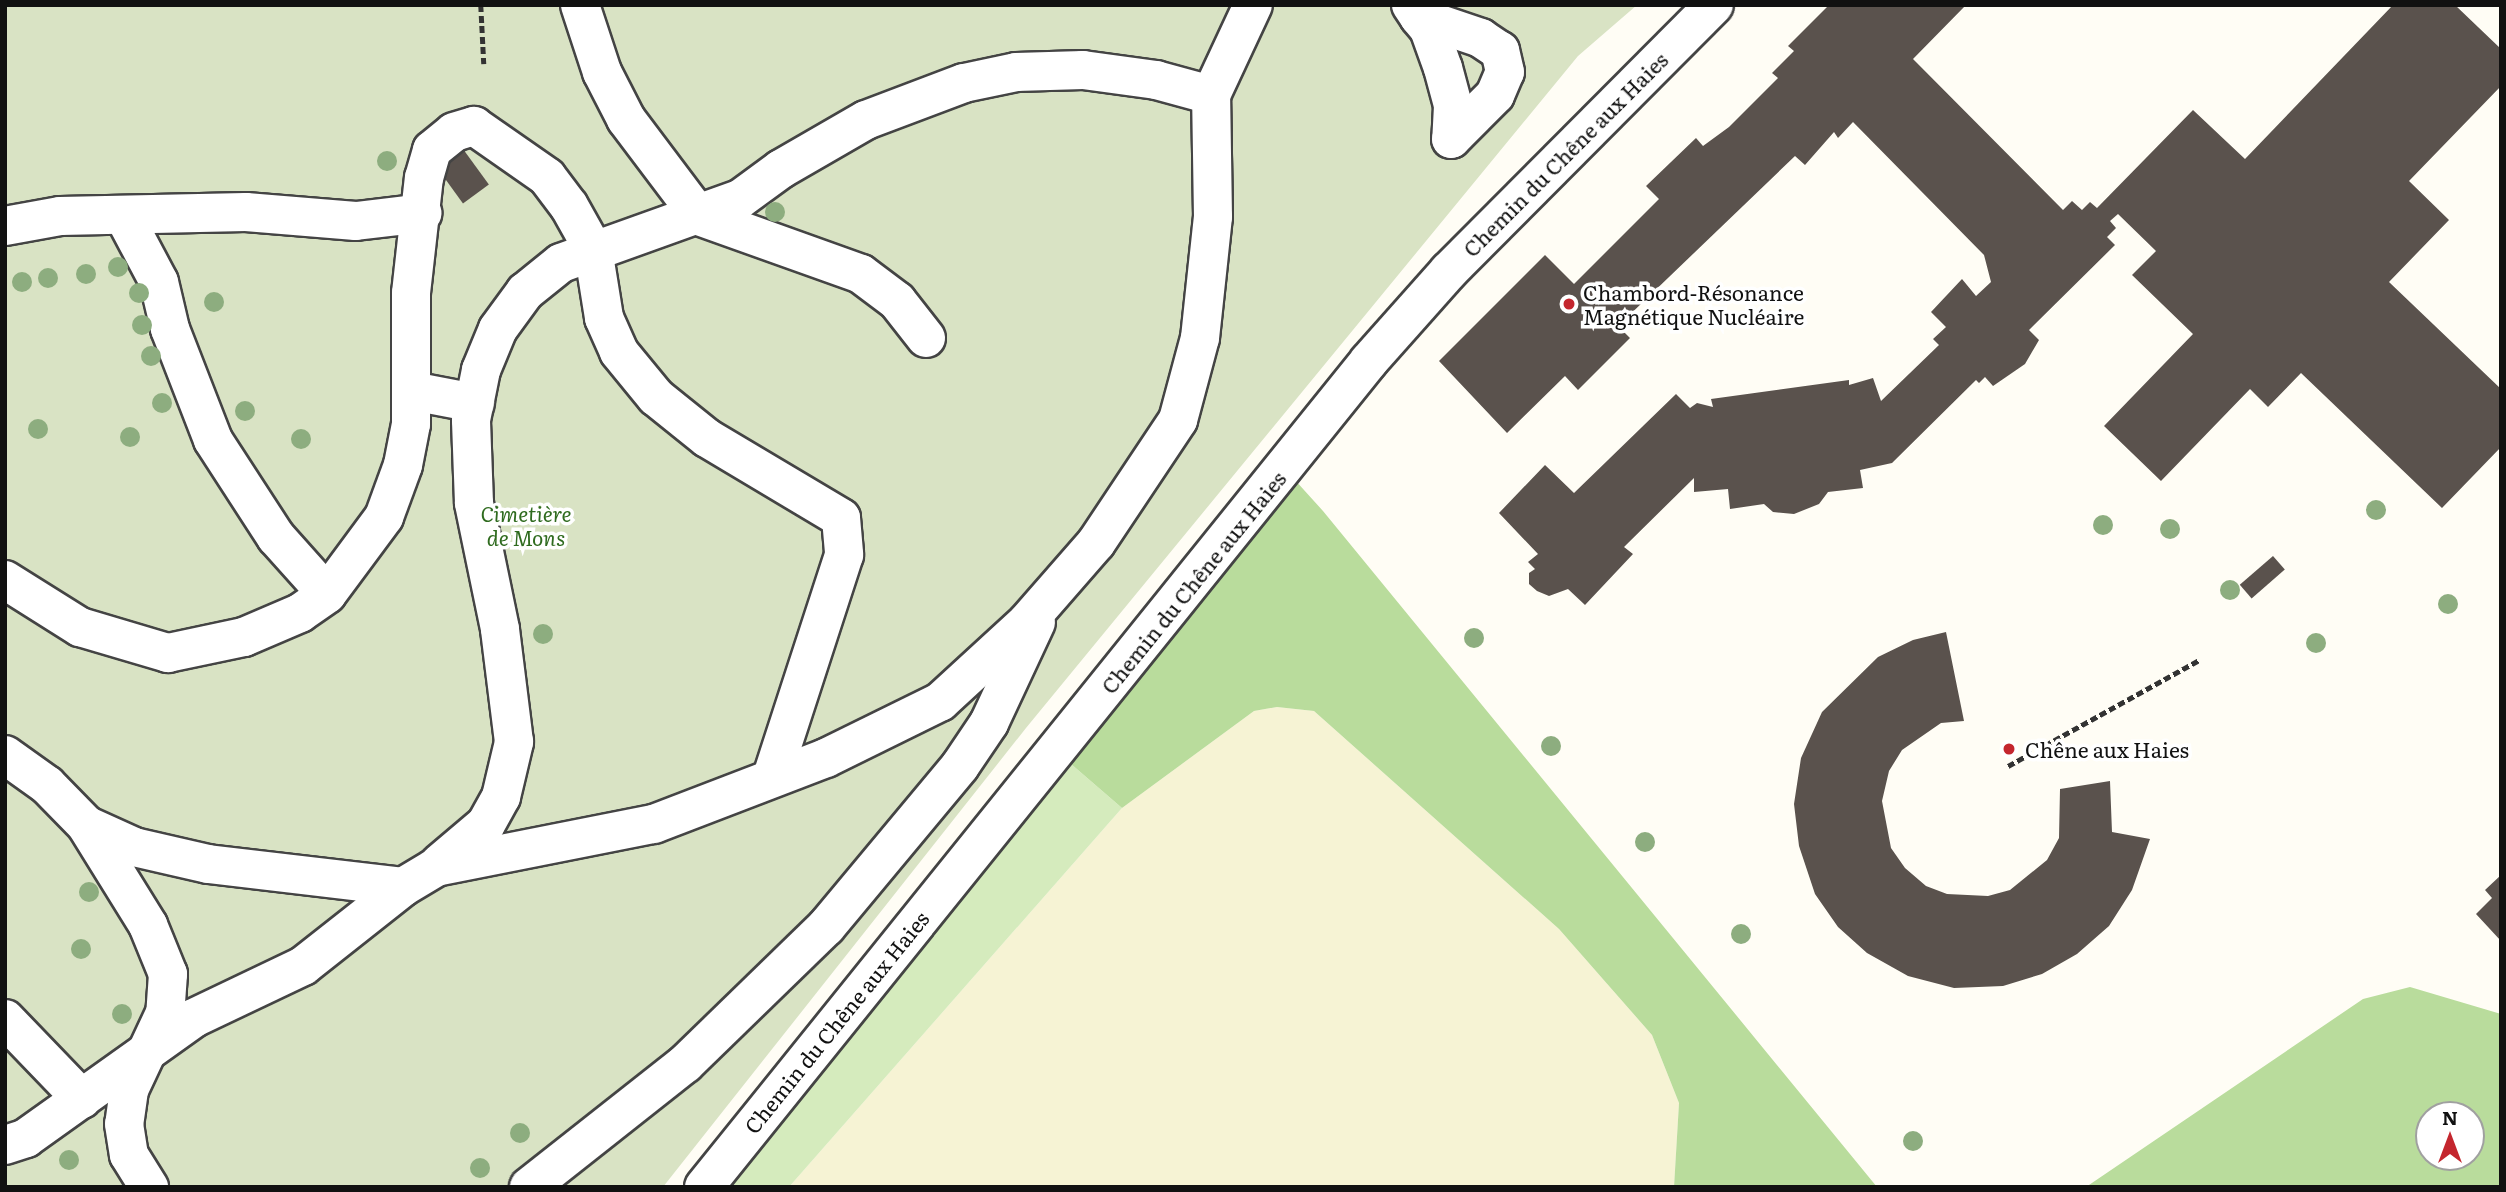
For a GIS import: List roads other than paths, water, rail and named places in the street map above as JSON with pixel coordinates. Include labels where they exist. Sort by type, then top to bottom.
[{"type":"street","points":[[580,5],[602,72],[626,118],[699,216],[861,275],[897,301],[926,338]]},
{"type":"street","points":[[436,867],[654,824],[848,748],[940,702],[1042,607],[1096,543],[1178,420],[1199,338],[1213,217],[1211,95],[1253,5]]},
{"type":"street","name":"Chemin du Chêne aux Haies","points":[[704,1187],[1369,361],[1449,271],[1714,5]]},
{"type":"street","points":[[5,1145],[26,1138],[194,1018],[303,966],[403,887],[436,867],[486,824],[501,797],[514,743],[500,629],[474,503],[470,466],[475,403],[481,370],[498,329],[525,292],[561,263],[593,249],[699,216],[740,199],[781,169],[866,120],[964,83],[1016,72],[1083,70],[1156,79],[1211,95]]},
{"type":"street","points":[[5,580],[80,627],[168,653],[244,637],[300,613],[327,594],[384,517],[403,465],[412,391],[411,293],[423,213],[424,178],[432,150],[454,132],[474,126],[547,177],[593,249],[604,318],[619,352],[656,397],[707,438],[841,518],[844,555],[772,777]]},
{"type":"street","points":[[5,226],[60,216],[125,218],[246,212],[356,221],[423,213]]},
{"type":"street","points":[[125,218],[159,282],[170,329],[213,440],[276,537],[327,594]]},
{"type":"street","points":[[412,391],[475,403]]},
{"type":"street","points":[[529,1187],[685,1064],[826,927],[960,766],[1018,665],[1042,607]]},
{"type":"street","points":[[5,755],[47,785],[86,825],[148,925],[168,974],[165,1013],[151,1050],[129,1090],[124,1124],[129,1156],[149,1187]]},
{"type":"street","points":[[86,825],[134,847],[208,864],[403,887]]},
{"type":"street","points":[[5,1019],[82,1099]]},
{"type":"place","name":"Chambord-Résonance Magnétique Nucléaire","points":[[1569,304]]},
{"type":"place","name":"Chêne aux Haies","points":[[2009,749]]},
{"type":"park label","name":"Cimetière de Mons","points":[[526,525]]}]
